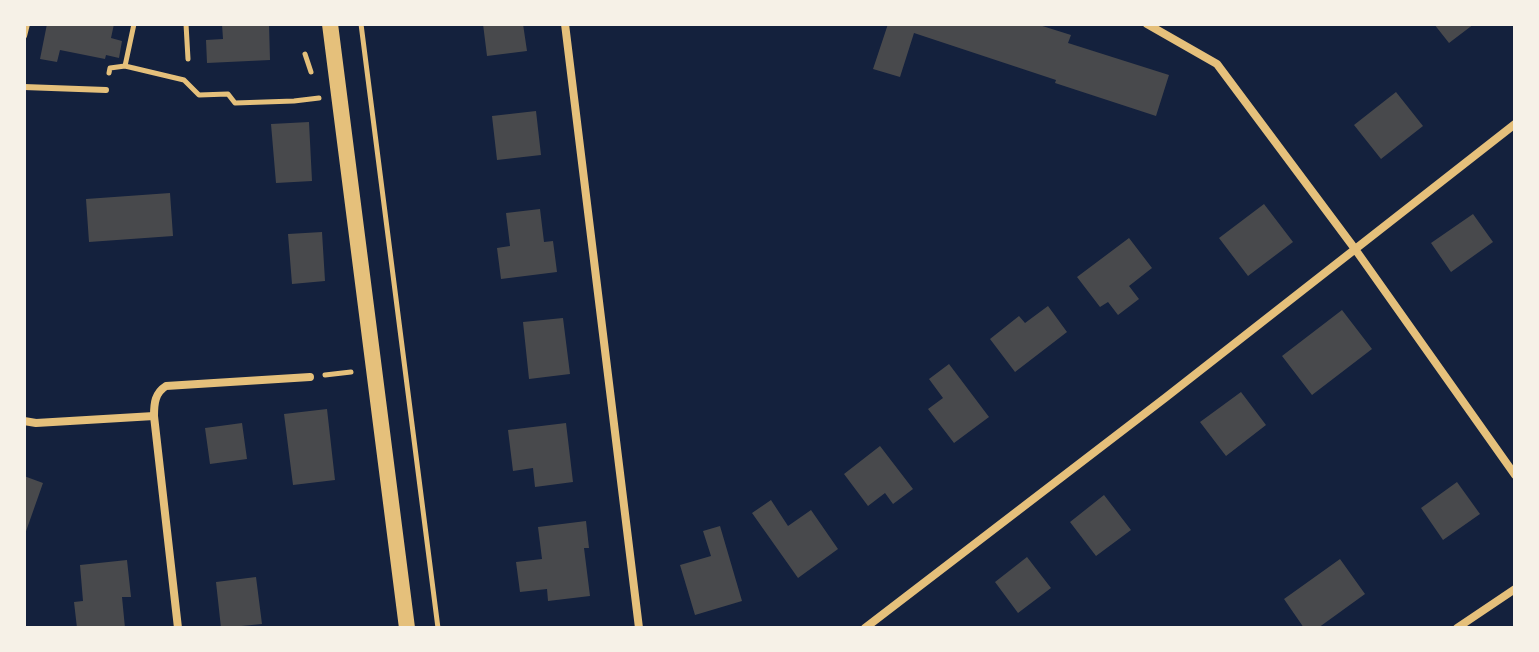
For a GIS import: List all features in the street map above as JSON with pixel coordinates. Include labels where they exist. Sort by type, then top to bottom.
[{"type":"main road","points":[[330,24],[407,628]]},
{"type":"street","points":[[565,24],[639,628]]},
{"type":"street","points":[[1147,24],[1217,64],[1355,249],[1515,475]]},
{"type":"street","points":[[865,628],[1515,124]]},
{"type":"street","points":[[178,628],[154,416],[159,390],[166,386],[310,377]]},
{"type":"street","points":[[24,421],[36,423],[154,416]]},
{"type":"street","points":[[1457,628],[1515,589]]},
{"type":"lane","points":[[24,36],[27,24]]},
{"type":"lane","points":[[24,87],[106,90]]},
{"type":"path","points":[[125,66],[134,24]]},
{"type":"path","points":[[186,24],[188,59]]},
{"type":"path","points":[[361,24],[438,628]]},
{"type":"path","points":[[106,90],[110,68],[125,66],[184,80],[199,95],[228,94],[235,103],[319,98]]},
{"type":"path","points":[[310,377],[360,371]]},
{"type":"building","points":[[47,24],[114,24],[111,38],[122,41],[119,58],[106,55],[105,59],[60,50],[57,62],[40,59]]},
{"type":"building","points":[[222,24],[269,24],[270,60],[207,63],[206,40],[223,39]]},
{"type":"building","points":[[483,24],[523,24],[527,51],[487,56]]},
{"type":"building","points":[[888,24],[1036,24],[1071,35],[1068,43],[1169,75],[1156,116],[914,33],[900,77],[873,69]]},
{"type":"building","points":[[1434,24],[1474,24],[1449,43]]},
{"type":"building","points":[[1396,92],[1423,126],[1381,159],[1354,125]]},
{"type":"building","points":[[536,111],[541,155],[497,160],[492,116]]},
{"type":"building","points":[[309,122],[312,181],[276,183],[271,124]]},
{"type":"building","points":[[170,193],[173,236],[89,242],[86,199]]},
{"type":"building","points":[[1264,204],[1293,242],[1248,276],[1219,238]]},
{"type":"building","points":[[540,209],[544,242],[553,241],[557,272],[501,279],[497,248],[510,246],[506,213]]},
{"type":"building","points":[[1473,214],[1493,242],[1451,272],[1431,243]]},
{"type":"building","points":[[322,232],[325,281],[292,284],[288,234]]},
{"type":"building","points":[[1129,238],[1152,268],[1129,286],[1139,299],[1118,315],[1108,302],[1100,307],[1077,277]]},
{"type":"building","points":[[1048,306],[1067,332],[1015,372],[990,339],[1019,316],[1025,323]]},
{"type":"building","points":[[1342,310],[1372,349],[1312,395],[1282,356]]},
{"type":"building","points":[[563,318],[570,374],[529,379],[523,322]]},
{"type":"building","points":[[949,364],[989,417],[954,443],[928,409],[943,398],[929,379]]},
{"type":"building","points":[[1241,392],[1266,425],[1226,456],[1200,422]]},
{"type":"building","points":[[327,409],[335,480],[293,485],[284,414]]},
{"type":"building","points":[[242,423],[247,459],[210,464],[205,428]]},
{"type":"building","points":[[566,423],[573,482],[535,487],[533,468],[513,471],[508,430]]},
{"type":"building","points":[[880,446],[913,489],[893,504],[885,493],[868,506],[844,474]]},
{"type":"building","points":[[24,476],[43,483],[24,537]]},
{"type":"building","points":[[1457,482],[1480,514],[1443,540],[1421,508]]},
{"type":"building","points":[[1104,495],[1131,530],[1096,556],[1070,522]]},
{"type":"building","points":[[771,500],[788,526],[811,510],[838,549],[798,578],[752,513]]},
{"type":"building","points":[[586,521],[589,548],[584,548],[590,596],[548,601],[547,589],[520,592],[516,562],[542,559],[538,527]]},
{"type":"building","points":[[720,526],[742,601],[695,615],[680,565],[711,556],[703,531]]},
{"type":"building","points":[[1027,557],[1051,588],[1018,613],[995,582]]},
{"type":"building","points":[[1340,559],[1365,594],[1318,628],[1304,628],[1284,599]]},
{"type":"building","points":[[127,560],[131,597],[122,597],[125,628],[77,628],[74,602],[83,601],[80,565]]},
{"type":"building","points":[[256,577],[262,624],[221,628],[216,582]]}]
